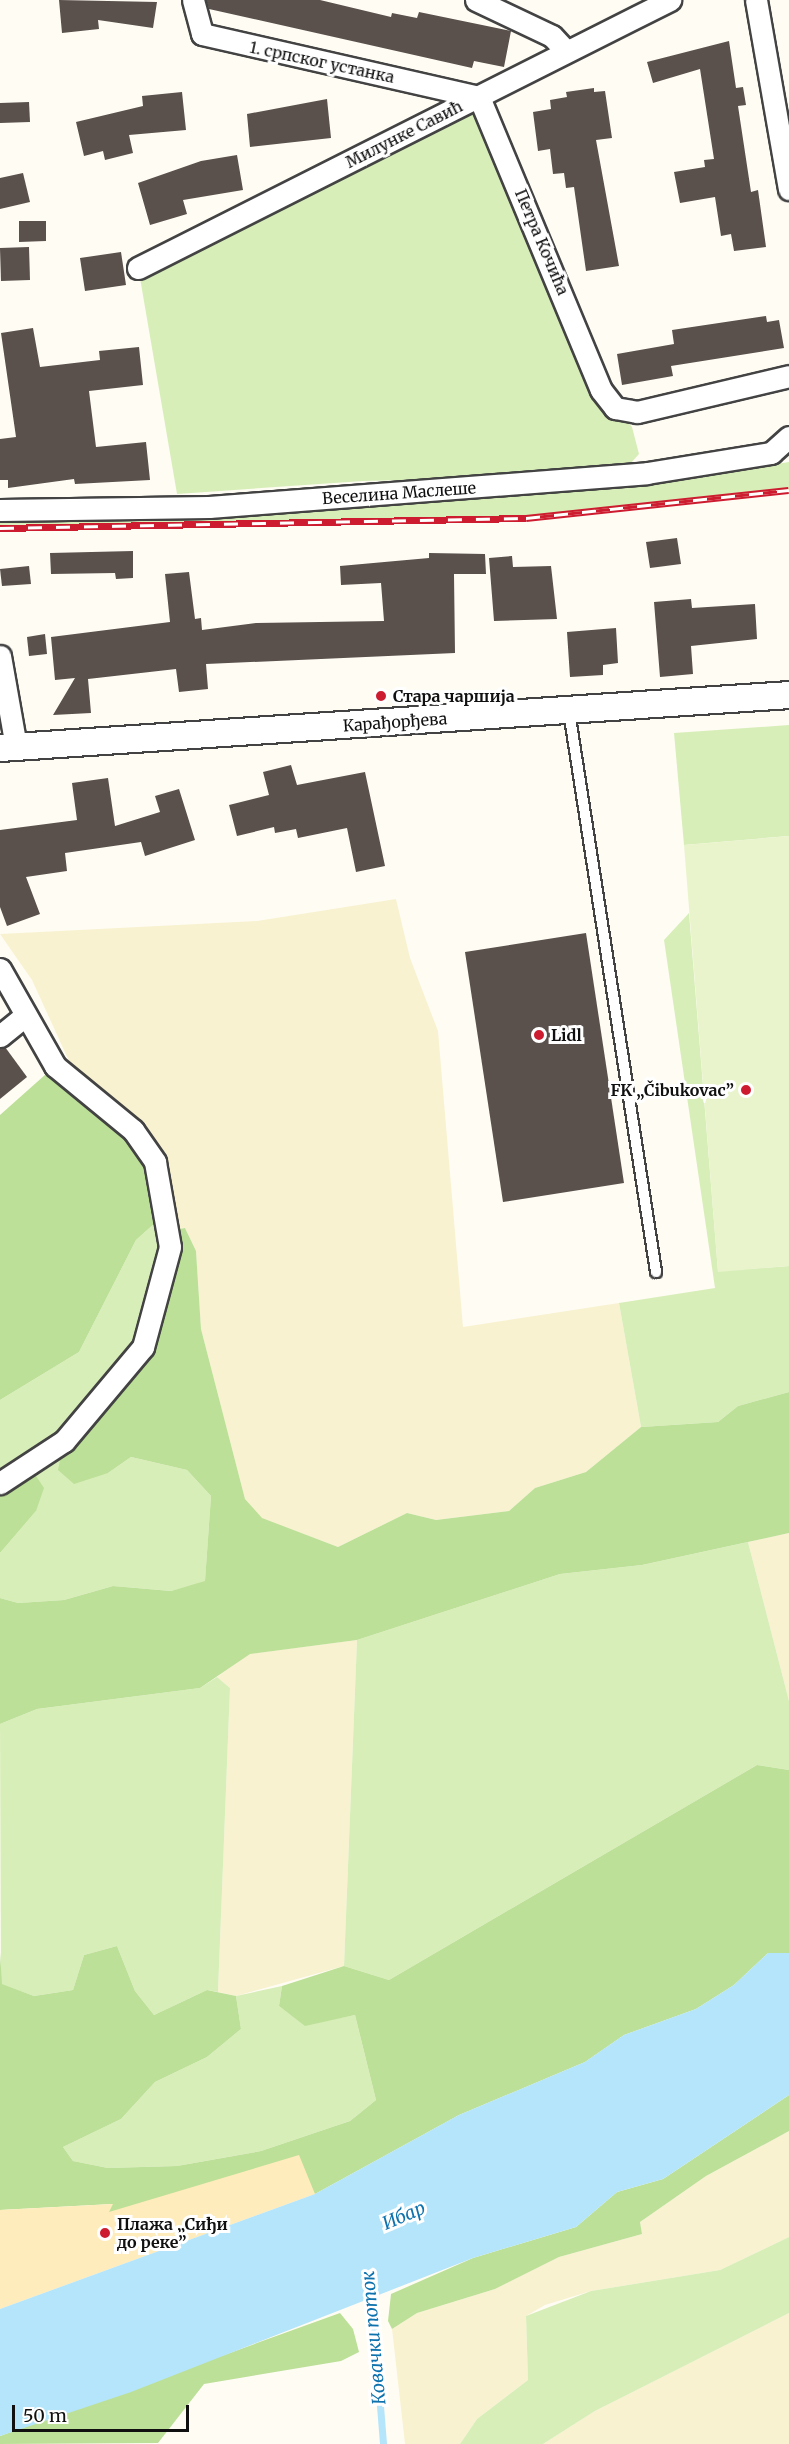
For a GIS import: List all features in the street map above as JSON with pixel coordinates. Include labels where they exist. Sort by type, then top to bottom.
[{"type":"street","name":"1. српског устанка","points":[[193,0],[202,34],[478,97]]},
{"type":"street","points":[[476,0],[552,36],[565,51]]},
{"type":"street","name":"Милунке Савић","points":[[138,268],[670,0]]},
{"type":"street","points":[[756,0],[789,189]]},
{"type":"street","name":"Петра Кочића","points":[[478,97],[601,390],[615,408],[637,412],[789,376]]},
{"type":"street","name":"Веселина Маслеше","points":[[0,510],[209,507],[647,473],[771,453],[789,437]]},
{"type":"street","points":[[0,656],[8,747]]},
{"type":"street","name":"Карађорђева","points":[[8,747],[789,695]]},
{"type":"street","points":[[0,969],[56,1066],[133,1131],[155,1162],[171,1247],[143,1347],[63,1441],[0,1483]]},
{"type":"street","points":[[0,1036],[26,1015]]},
{"type":"lane","points":[[569,710],[656,1272]]},
{"type":"shaded area","points":[[396,899],[410,958],[438,1031],[463,1327],[619,1303],[641,1427],[586,1472],[535,1488],[509,1511],[436,1520],[407,1513],[338,1547],[261,1518],[245,1499],[201,1329],[196,1251],[185,1228],[168,1231],[133,1130],[69,1061],[32,980],[0,934],[257,921]]},
{"type":"shaded area","points":[[789,1533],[789,1701],[748,1542]]},
{"type":"shaded area","points":[[357,1640],[344,1966],[236,1996],[218,1992],[230,1688],[217,1677],[249,1654]]},
{"type":"shaded area","points":[[789,2131],[789,2237],[720,2270],[591,2291],[545,2305],[526,2316],[528,2380],[477,2419],[460,2444],[405,2444],[392,2329],[417,2313],[495,2289],[559,2257],[642,2234],[640,2222],[706,2176]]},
{"type":"shaded area","points":[[789,2313],[789,2444],[543,2444],[595,2411]]},
{"type":"green space","points":[[479,97],[601,390],[632,427],[639,454],[630,464],[526,477],[363,481],[177,494],[140,278]]},
{"type":"green space","points":[[789,462],[789,490],[526,518],[0,525],[0,510],[661,483]]},
{"type":"green space","points":[[789,725],[789,836],[684,845],[674,733]]},
{"type":"green space","name":"FK „Čibukovac”","points":[[789,836],[789,1266],[718,1272],[684,845]]},
{"type":"green space","points":[[689,913],[718,1271],[789,1266],[789,1392],[738,1406],[718,1422],[641,1427],[619,1303],[715,1288],[664,940]]},
{"type":"green space","points":[[55,1066],[133,1131],[165,1214],[136,1240],[79,1352],[0,1400],[0,1115]]},
{"type":"green space","points":[[165,1214],[170,1247],[108,1473],[131,1457],[187,1470],[211,1496],[205,1582],[171,1591],[113,1586],[64,1600],[18,1603],[0,1598],[0,1553],[36,1511],[0,1483],[0,1400],[79,1352],[136,1240]]},
{"type":"green space","points":[[185,1228],[196,1251],[201,1329],[245,1499],[262,1518],[338,1547],[407,1513],[436,1520],[509,1511],[535,1488],[586,1472],[641,1427],[718,1422],[738,1406],[789,1392],[789,1533],[642,1565],[560,1574],[357,1640],[250,1654],[200,1688],[37,1709],[0,1724],[0,1598],[18,1603],[64,1600],[113,1586],[171,1591],[205,1581],[211,1496],[187,1470],[131,1457],[108,1473],[74,1484],[58,1470],[64,1441],[143,1347],[168,1231]]},
{"type":"green space","points":[[28,1464],[44,1488],[36,1511],[0,1553],[0,1483]]},
{"type":"green space","points":[[748,1542],[789,1701],[789,1770],[757,1765],[389,1980],[344,1966],[357,1640],[560,1574],[642,1565]]},
{"type":"green space","points":[[217,1677],[230,1688],[218,1992],[207,1990],[154,2015],[135,1991],[117,1946],[84,1955],[73,1990],[34,1996],[1,1984],[0,1724],[37,1709],[200,1688]]},
{"type":"green space","points":[[757,1765],[789,1770],[789,1953],[768,1953],[734,1985],[696,2009],[624,2035],[585,2062],[459,2115],[315,2194],[108,2213],[112,2204],[0,2210],[0,1952],[2,1984],[34,1996],[73,1990],[84,1955],[117,1946],[135,1991],[154,2015],[207,1990],[236,1996],[241,2029],[207,2057],[155,2082],[121,2119],[63,2147],[73,2161],[108,2168],[177,2166],[261,2151],[350,2121],[376,2100],[355,2015],[305,2026],[279,2006],[282,1986],[344,1966],[389,1980]]},
{"type":"green space","points":[[282,1986],[279,2006],[305,2025],[355,2015],[376,2100],[350,2121],[261,2151],[177,2166],[108,2168],[73,2161],[63,2147],[121,2119],[155,2082],[207,2057],[241,2029],[236,1996]]},
{"type":"green space","points":[[789,2095],[789,2131],[706,2176],[640,2222],[642,2234],[559,2257],[495,2289],[417,2313],[392,2329],[388,2321],[391,2294],[473,2258],[576,2227],[617,2192],[663,2179]]},
{"type":"green space","points":[[789,2237],[789,2313],[595,2411],[543,2444],[460,2444],[477,2419],[528,2380],[526,2316],[591,2291],[720,2270]]},
{"type":"green space","points":[[340,2313],[353,2329],[359,2352],[341,2361],[204,2384],[158,2443],[0,2444],[0,2436]]},
{"type":"sand","name":"Плажа „Сиђи до реке”","points":[[299,2155],[315,2194],[0,2309],[0,2210],[113,2204],[109,2212]]},
{"type":"water","name":"Ибар","points":[[768,1953],[789,1953],[789,2095],[663,2179],[617,2192],[576,2227],[473,2258],[131,2392],[0,2436],[0,2309],[315,2194],[459,2115],[585,2062],[624,2035],[696,2009],[734,1985]]},
{"type":"building","points":[[59,0],[157,2],[153,28],[98,20],[99,29],[62,33]]},
{"type":"building","points":[[206,0],[320,0],[391,17],[392,13],[417,18],[419,12],[511,31],[504,67],[474,61],[472,68],[209,9]]},
{"type":"building","points":[[729,41],[736,88],[743,87],[746,105],[738,106],[751,192],[758,190],[766,247],[734,251],[731,234],[721,236],[715,197],[680,203],[674,172],[705,167],[704,160],[714,159],[700,69],[653,83],[647,62]]},
{"type":"building","points":[[594,88],[594,92],[605,91],[612,138],[596,140],[619,266],[586,271],[574,187],[566,188],[564,173],[553,174],[550,149],[538,151],[533,112],[551,109],[550,100],[567,97],[566,92]]},
{"type":"building","points":[[182,92],[186,130],[129,135],[133,153],[105,160],[103,151],[84,156],[76,122],[143,106],[142,96]]},
{"type":"building","points":[[327,99],[331,138],[250,147],[247,114]]},
{"type":"building","points":[[29,102],[30,122],[0,123],[0,103]]},
{"type":"building","points":[[237,155],[243,190],[183,200],[187,214],[150,225],[138,183],[201,161]]},
{"type":"building","points":[[23,173],[30,202],[0,209],[0,178]]},
{"type":"building","points":[[19,221],[46,221],[46,241],[19,242]]},
{"type":"building","points":[[29,247],[30,280],[1,281],[0,248]]},
{"type":"building","points":[[121,252],[126,285],[85,291],[80,258]]},
{"type":"building","points":[[766,316],[767,322],[779,320],[784,348],[671,366],[673,376],[622,385],[617,354],[674,344],[672,330]]},
{"type":"building","points":[[33,328],[40,367],[100,360],[99,351],[139,347],[143,385],[89,391],[96,447],[146,442],[150,480],[75,484],[74,479],[8,488],[8,480],[0,480],[0,439],[16,437],[1,333]]},
{"type":"building","points":[[677,538],[681,564],[650,568],[646,542]]},
{"type":"building","points":[[133,551],[133,578],[116,579],[115,573],[51,574],[50,553]]},
{"type":"building","points":[[429,553],[485,554],[486,574],[454,574],[455,653],[206,664],[208,689],[179,692],[176,669],[88,679],[91,713],[53,715],[75,678],[55,680],[51,637],[170,622],[165,574],[189,572],[195,619],[201,618],[202,630],[256,623],[384,621],[381,583],[341,585],[340,566],[429,558]]},
{"type":"building","points":[[512,556],[513,567],[551,566],[557,619],[494,621],[489,558]]},
{"type":"building","points":[[29,566],[31,584],[2,586],[0,569]]},
{"type":"building","points":[[691,599],[692,608],[755,604],[757,639],[691,646],[693,674],[660,677],[654,602]]},
{"type":"building","points":[[616,628],[618,663],[603,665],[603,675],[570,677],[567,632]]},
{"type":"building","points":[[45,634],[47,654],[29,656],[27,637]]},
{"type":"building","points":[[291,765],[297,785],[365,772],[385,866],[356,872],[347,828],[298,838],[296,829],[275,833],[274,827],[237,836],[229,805],[269,795],[263,772]]},
{"type":"building","points":[[108,778],[115,826],[160,812],[155,796],[179,789],[195,840],[145,856],[141,842],[65,853],[67,871],[26,877],[40,914],[7,926],[0,907],[0,830],[77,820],[72,783]]},
{"type":"building","points":[[586,933],[624,1183],[503,1202],[465,952]]},
{"type":"building","points":[[5,1047],[27,1077],[0,1099],[0,1048]]},
{"type":"waterway","name":"Ковачки поток","points":[[371,2294],[383,2444]]},
{"type":"railway","points":[[0,528],[526,518],[789,490]]},
{"type":"place","name":"Стара чаршија","points":[[381,696]]},
{"type":"place","name":"Lidl","points":[[539,1035]]},
{"type":"place","name":"FK „Čibukovac”","points":[[746,1090]]},
{"type":"place","name":"Плажа „Сиђи до реке”","points":[[105,2233]]}]
